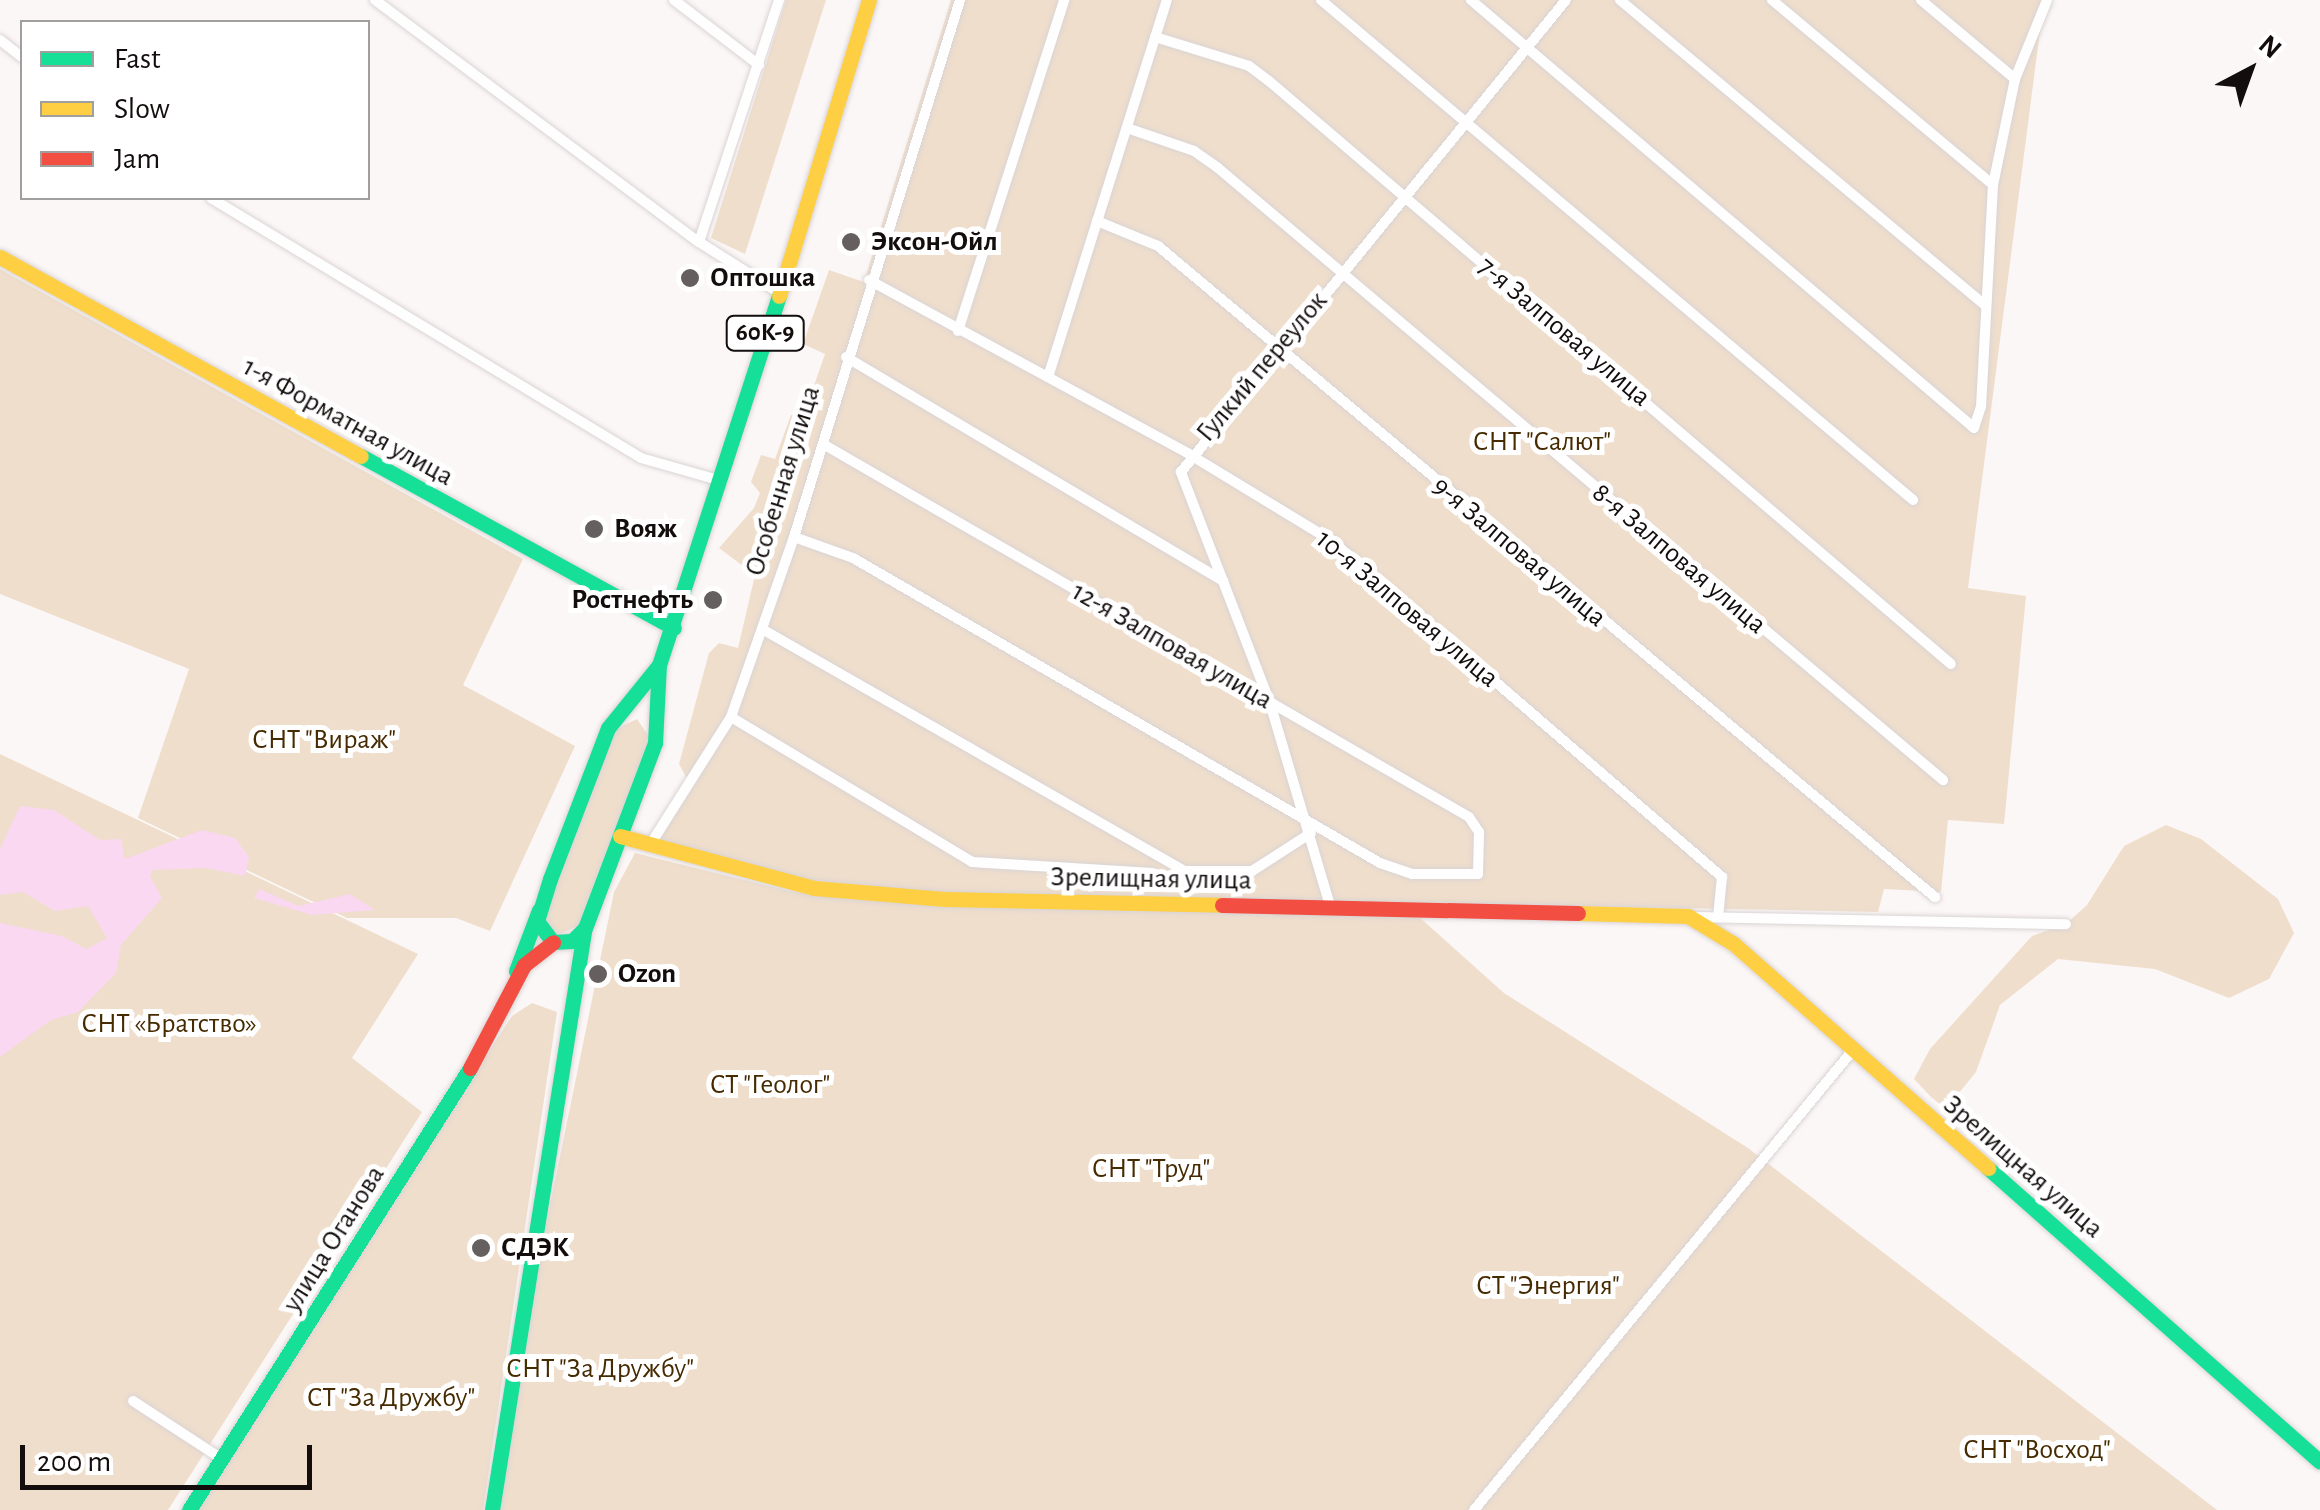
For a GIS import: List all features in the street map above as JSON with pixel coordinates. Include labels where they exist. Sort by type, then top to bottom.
[{"type":"main road","name":"60К-9","points":[[659,665],[722,481],[870,0]]},
{"type":"main road","name":"1-я Форматная улица","points":[[0,257],[674,628]]},
{"type":"main road","name":"улица Оганова","points":[[514,990],[516,962],[619,716],[659,665]]},
{"type":"main road","points":[[492,1510],[584,928],[655,732],[659,665]]},
{"type":"main road","points":[[619,716],[644,716],[655,732]]},
{"type":"main road","name":"Зрелищная улица","points":[[620,836],[814,888],[945,899],[1688,916],[1734,944],[2320,1462]]},
{"type":"main road","points":[[538,910],[540,929],[556,942],[575,974]]},
{"type":"main road","name":"улица Оганова","points":[[189,1510],[514,990],[530,955],[556,942],[576,938],[584,928]]},
{"type":"street","points":[[376,0],[698,242],[778,292]]},
{"type":"street","points":[[674,0],[759,65]]},
{"type":"street","points":[[698,242],[779,0]]},
{"type":"street","name":"Особенная улица","points":[[650,845],[732,717],[794,537],[869,280],[960,0]]},
{"type":"street","points":[[958,331],[1064,0]]},
{"type":"street","points":[[1048,377],[1167,0]]},
{"type":"street","points":[[1321,0],[1913,500]]},
{"type":"street","points":[[1471,0],[1974,428],[1993,185],[2015,78],[2047,0]]},
{"type":"street","name":"Гулкий переулок","points":[[1331,909],[1310,820],[1270,703],[1183,486],[1189,454],[1566,0]]},
{"type":"street","points":[[1620,0],[1986,306]]},
{"type":"street","points":[[1772,0],[1993,185]]},
{"type":"street","points":[[1921,0],[2015,78]]},
{"type":"street","name":"7-я Залповая улица","points":[[1154,37],[1249,66],[1951,664]]},
{"type":"street","points":[[0,40],[20,55]]},
{"type":"street","name":"8-я Залповая улица","points":[[1126,128],[1194,152],[1218,168],[1943,780]]},
{"type":"street","points":[[214,200],[641,458],[722,481]]},
{"type":"street","name":"9-я Залповая улица","points":[[1097,221],[1144,236],[1935,897]]},
{"type":"street","name":"10-я Залповая улица","points":[[869,280],[1189,454],[1332,542],[1722,877],[1718,917]]},
{"type":"street","points":[[846,356],[1223,582]]},
{"type":"street","name":"12-я Залповая улица","points":[[823,444],[1476,822],[1478,874],[1412,874],[1310,820]]},
{"type":"street","points":[[794,537],[853,558],[1310,820]]},
{"type":"street","points":[[762,629],[1185,870],[1252,871],[1311,833]]},
{"type":"street","points":[[732,717],[972,862],[1153,873]]},
{"type":"street","name":"Зрелищная улица","points":[[1688,916],[2066,924]]},
{"type":"street","points":[[1474,1510],[1853,1050]]},
{"type":"street","points":[[133,1400],[222,1459]]},
{"type":"green space","points":[[786,0],[826,0],[745,254],[711,238]]},
{"type":"green space","name":"СНТ \"Салют\"","points":[[951,0],[2044,0],[1968,588],[2026,596],[2004,824],[1948,820],[1941,892],[1884,889],[1878,912],[968,894],[800,883],[650,840],[695,768],[686,777],[679,764],[709,653],[719,643],[738,648],[755,575],[719,548],[754,508],[760,493],[751,482],[761,455],[775,459],[791,415],[804,414],[825,354],[803,344],[829,270],[864,282]]},
{"type":"green space","name":"СНТ \"Вираж\"","points":[[0,269],[523,559],[463,685],[575,746],[490,931],[456,918],[347,918],[138,818],[189,669],[0,594]]},
{"type":"green space","points":[[637,719],[650,738],[578,926],[555,936],[544,915],[614,730]]},
{"type":"green space","name":"СНТ «Братство»","points":[[0,754],[418,954],[352,1058],[422,1112],[168,1510],[0,1510]]},
{"type":"green space","points":[[2166,825],[2201,839],[2278,899],[2294,933],[2269,979],[2229,998],[2155,969],[2058,959],[2000,1005],[1976,1072],[1946,1109],[1931,1097],[1914,1079],[1930,1049],[2032,936],[2066,924],[2087,905],[2124,846]]},
{"type":"green space","points":[[635,853],[794,892],[855,900],[1418,916],[1504,993],[1748,1148],[2217,1510],[498,1510],[536,1274],[614,892]]},
{"type":"green space","name":"СТ \"За Дружбу\"","points":[[532,1003],[557,1012],[483,1510],[191,1510],[512,1016]]},
{"type":"shaded area","points":[[20,806],[54,810],[100,840],[121,839],[125,859],[202,830],[235,838],[249,857],[245,876],[206,868],[153,870],[150,876],[162,898],[121,945],[116,973],[78,1012],[51,1020],[0,1057],[0,923],[62,936],[86,949],[107,938],[88,906],[55,911],[23,892],[0,895],[0,849]]},
{"type":"shaded area","points":[[259,889],[299,906],[350,894],[375,910],[312,915],[254,898]]},
{"type":"traffic: fast","points":[[659,665],[608,728],[550,879],[537,921],[553,942],[572,941],[585,928],[655,743],[659,665],[779,296]]},
{"type":"traffic: fast","points":[[361,456],[674,628]]},
{"type":"traffic: fast","points":[[516,971],[539,910]]},
{"type":"traffic: fast","points":[[492,1510],[584,932]]},
{"type":"traffic: fast","points":[[189,1510],[470,1068]]},
{"type":"traffic: fast","points":[[1988,1168],[2320,1462]]},
{"type":"traffic: slow","points":[[779,296],[869,0]]},
{"type":"traffic: slow","points":[[0,257],[361,456]]},
{"type":"traffic: slow","points":[[620,836],[814,888],[945,899],[1222,905]]},
{"type":"traffic: slow","points":[[1578,913],[1688,916],[1734,944],[1988,1168]]},
{"type":"traffic: jam","points":[[1222,905],[1578,913]]},
{"type":"traffic: jam","points":[[470,1068],[524,965],[553,942]]},
{"type":"place","name":"Эксон-Ойл","points":[[851,242]]},
{"type":"place","name":"Оптошка","points":[[690,278]]},
{"type":"place","name":"Вояж","points":[[594,529]]},
{"type":"place","name":"Ростнефть","points":[[713,600]]},
{"type":"place","name":"Ozon","points":[[598,974]]},
{"type":"place","name":"СДЭК","points":[[481,1248]]},
{"type":"park label","name":"СТ \"Геолог\"","points":[[770,1085]]},
{"type":"park label","name":"СНТ \"Труд\"","points":[[1151,1169]]},
{"type":"park label","name":"СТ \"Энергия\"","points":[[1548,1286]]},
{"type":"park label","name":"СНТ \"За Дружбу\"","points":[[600,1369]]},
{"type":"park label","name":"СНТ \"Восход\"","points":[[2037,1450]]}]
